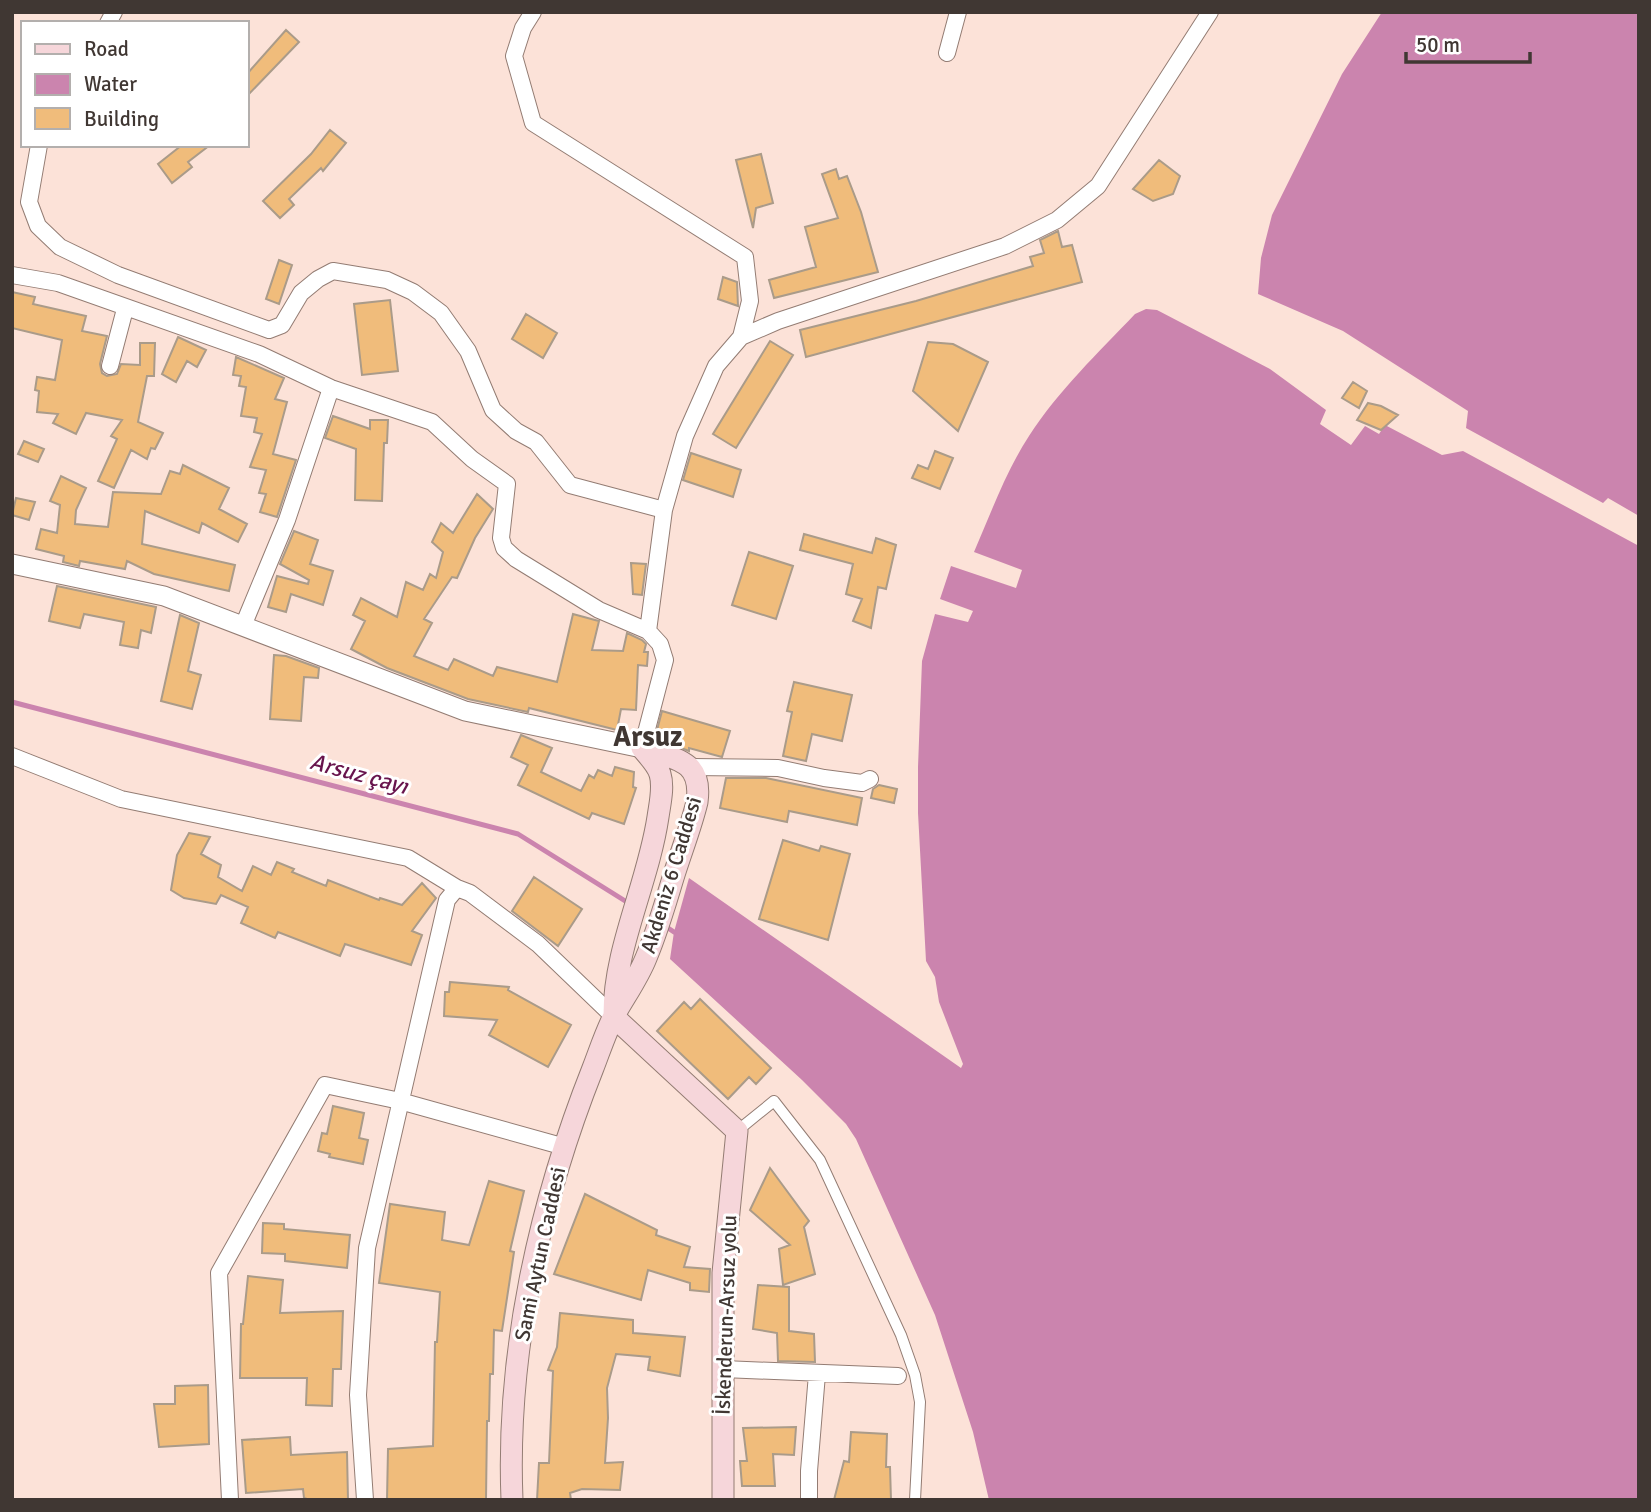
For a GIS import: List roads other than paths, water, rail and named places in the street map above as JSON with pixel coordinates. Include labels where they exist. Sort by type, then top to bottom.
[{"type":"main road","name":"Akdeniz 6 Caddesi","points":[[614,1017],[647,957],[685,844],[699,791],[698,781],[691,767],[642,748]]},
{"type":"main road","name":"Akdeniz 6 Caddesi","points":[[614,1017],[614,987],[656,835],[662,782],[660,772],[642,748]]},
{"type":"main road","points":[[614,1017],[737,1131]]},
{"type":"main road","name":"Sami Aytun Caddesi","points":[[512,1500],[514,1400],[523,1323],[536,1255],[565,1147],[614,1017]]},
{"type":"main road","name":"İskenderun-Arsuz yolu","points":[[723,1500],[723,1273],[737,1131]]},
{"type":"street","points":[[533,12],[523,28],[514,56],[533,123],[745,257],[750,301],[741,337]]},
{"type":"street","points":[[947,53],[958,12]]},
{"type":"street","points":[[648,631],[664,510],[685,436],[716,366],[741,337],[778,321],[1005,246],[1057,220],[1098,186],[1210,12]]},
{"type":"street","points":[[39,147],[29,202],[38,226],[60,247],[118,275],[269,330],[282,325],[301,293],[333,271],[373,277],[396,284],[413,292],[441,313],[468,351],[493,410],[516,431],[536,442],[570,485],[664,510]]},
{"type":"street","points":[[12,275],[58,284],[259,354],[331,388],[432,422],[472,458],[507,484],[502,538],[504,548],[516,559],[599,610],[648,631],[660,644],[665,660],[642,748],[465,711],[164,596],[12,564]]},
{"type":"street","points":[[110,366],[125,309]]},
{"type":"street","points":[[243,626],[286,520],[331,388]]},
{"type":"street","points":[[12,757],[121,799],[408,858],[470,893],[538,944],[614,1017]]},
{"type":"street","points":[[691,767],[778,768],[862,783],[870,779]]},
{"type":"street","points":[[365,1500],[358,1395],[366,1248],[447,900],[457,888]]},
{"type":"street","points":[[230,1500],[219,1273],[326,1085],[400,1101],[565,1147]]},
{"type":"street","points":[[737,1131],[774,1101],[820,1160],[901,1335],[915,1375],[920,1402],[915,1500]]},
{"type":"street","points":[[723,1369],[898,1376]]},
{"type":"street","points":[[809,1500],[817,1374]]},
{"type":"water","points":[[1382,12],[1639,12],[1639,516],[1608,498],[1603,503],[1466,428],[1468,411],[1343,331],[1258,294],[1261,258],[1272,215],[1342,74]]},
{"type":"water","points":[[1146,309],[1157,310],[1270,369],[1326,410],[1320,424],[1351,445],[1365,426],[1379,434],[1385,425],[1442,455],[1463,451],[1639,546],[1639,1500],[989,1500],[973,1432],[935,1315],[856,1139],[846,1124],[802,1080],[670,959],[674,932],[689,878],[961,1068],[963,1064],[939,1002],[935,977],[926,961],[918,813],[922,661],[935,614],[968,622],[973,611],[940,599],[951,566],[1016,588],[1022,570],[974,552],[1006,478],[1029,436],[1053,403],[1135,314]]},
{"type":"waterway","name":"Arsuz çayı","points":[[12,702],[518,834],[630,904]]},
{"type":"waterway","name":"Arsuz çayı","points":[[665,926],[674,932]]},
{"type":"district","name":"Arsuz","points":[[648,737]]}]
